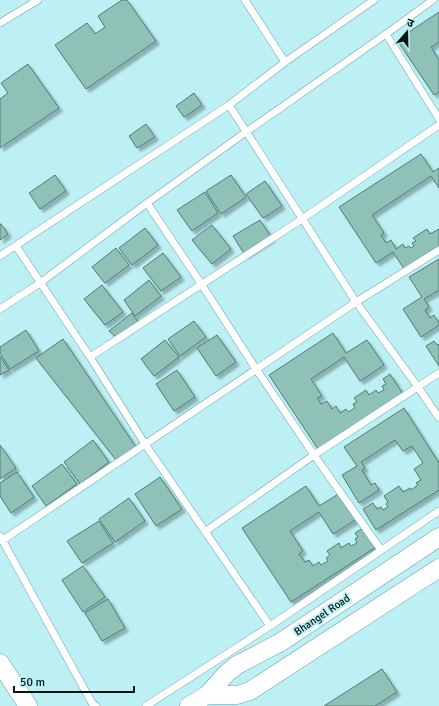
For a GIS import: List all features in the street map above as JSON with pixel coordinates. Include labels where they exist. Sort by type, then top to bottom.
[{"type":"street","name":"Bhangel Road","points":[[189,706],[207,695],[227,673],[237,665],[281,642],[439,537]]},
{"type":"street","points":[[207,695],[237,695],[250,691],[439,568]]},
{"type":"street","points":[[281,642],[294,662]]},
{"type":"street","points":[[0,663],[28,706]]},
{"type":"lane","points":[[0,23],[38,0]]},
{"type":"lane","points":[[245,0],[284,62]]},
{"type":"lane","points":[[0,256],[229,105],[284,62],[374,0]]},
{"type":"lane","points":[[0,308],[40,283],[246,132],[433,0]]},
{"type":"lane","points":[[386,34],[439,119]]},
{"type":"lane","points":[[229,105],[356,302],[418,386],[439,418]]},
{"type":"lane","points":[[90,356],[302,219],[439,125]]},
{"type":"lane","points":[[147,204],[314,455],[381,550]]},
{"type":"lane","points":[[16,246],[90,356],[145,444],[270,626]]},
{"type":"lane","points":[[96,706],[92,703],[1,538],[145,444],[356,302],[439,250]]},
{"type":"lane","points":[[206,531],[314,455],[439,373]]},
{"type":"lane","points":[[146,706],[270,626],[439,511]]},
{"type":"building","points":[[122,0],[127,0],[156,41],[86,89],[55,45],[87,23],[95,34],[105,27],[98,16]]},
{"type":"building","points":[[439,12],[439,42],[431,47],[439,60],[439,92],[434,95],[397,40]]},
{"type":"building","points":[[28,64],[59,108],[0,148],[0,99],[8,93],[1,83]]},
{"type":"building","points":[[194,93],[202,105],[184,117],[176,106]]},
{"type":"building","points":[[146,124],[155,137],[137,148],[129,136]]},
{"type":"building","points":[[421,154],[433,172],[439,168],[439,188],[431,176],[372,215],[384,233],[381,235],[386,243],[391,240],[396,249],[403,244],[405,248],[409,246],[411,248],[414,246],[412,243],[416,241],[413,238],[427,229],[430,234],[439,229],[439,246],[404,269],[393,252],[376,263],[339,207]]},
{"type":"building","points":[[55,175],[66,191],[40,209],[29,193]]},
{"type":"building","points":[[231,175],[246,197],[221,214],[206,191]]},
{"type":"building","points":[[265,181],[282,206],[263,218],[246,194]]},
{"type":"building","points":[[205,192],[218,213],[192,231],[177,210]]},
{"type":"building","points":[[260,220],[272,238],[245,255],[233,236]]},
{"type":"building","points":[[0,224],[8,234],[0,240]]},
{"type":"building","points":[[212,225],[231,249],[212,264],[192,240]]},
{"type":"building","points":[[145,228],[158,245],[132,265],[119,248]]},
{"type":"building","points":[[116,248],[129,265],[105,283],[92,267]]},
{"type":"building","points":[[163,253],[181,277],[161,291],[143,268]]},
{"type":"building","points":[[439,259],[439,290],[424,299],[429,307],[425,310],[430,318],[434,315],[439,325],[421,337],[403,309],[422,297],[409,277]]},
{"type":"building","points":[[149,280],[161,296],[135,316],[124,300]]},
{"type":"building","points":[[102,285],[123,312],[105,325],[84,299]]},
{"type":"building","points":[[132,313],[138,322],[116,337],[109,331]]},
{"type":"building","points":[[194,321],[206,337],[180,356],[168,339]]},
{"type":"building","points":[[26,330],[39,351],[10,369],[0,353],[0,347]]},
{"type":"building","points":[[333,333],[346,353],[367,340],[384,365],[360,381],[344,357],[311,379],[322,396],[317,398],[321,404],[327,401],[332,409],[336,406],[340,413],[346,409],[348,412],[355,408],[353,404],[357,402],[354,398],[366,390],[369,395],[376,390],[378,393],[384,390],[382,386],[386,384],[383,379],[390,374],[403,394],[318,449],[269,375]]},
{"type":"building","points":[[217,335],[236,362],[216,376],[197,348]]},
{"type":"building","points":[[63,339],[136,447],[116,460],[36,358]]},
{"type":"building","points":[[165,340],[179,357],[154,376],[141,359]]},
{"type":"building","points":[[434,341],[437,345],[439,344],[439,366],[426,346]]},
{"type":"building","points":[[0,356],[9,370],[0,375]]},
{"type":"building","points":[[177,370],[195,397],[174,411],[156,384]]},
{"type":"building","points":[[404,408],[439,463],[439,490],[376,530],[363,509],[373,503],[377,509],[381,507],[383,510],[388,507],[386,504],[388,502],[384,496],[399,486],[403,492],[410,488],[411,490],[418,485],[416,483],[421,480],[414,469],[423,463],[412,446],[403,451],[395,440],[361,462],[365,468],[362,470],[371,485],[375,483],[379,490],[359,503],[342,475],[357,466],[344,447]]},
{"type":"building","points":[[93,440],[109,462],[80,484],[64,462]]},
{"type":"building","points":[[0,445],[16,468],[0,479]]},
{"type":"building","points":[[62,464],[77,484],[46,506],[32,486]]},
{"type":"building","points":[[17,472],[34,497],[11,513],[0,496],[0,483]]},
{"type":"building","points":[[160,477],[182,509],[156,526],[135,494]]},
{"type":"building","points":[[306,486],[319,506],[340,493],[357,519],[333,534],[319,512],[290,531],[303,551],[299,554],[305,562],[309,560],[313,566],[319,562],[321,565],[328,561],[326,558],[330,555],[327,551],[339,543],[341,548],[349,543],[351,546],[357,543],[355,539],[358,537],[355,533],[363,528],[376,547],[291,602],[242,528]]},
{"type":"building","points":[[129,498],[145,521],[115,542],[99,519]]},
{"type":"building","points":[[99,521],[113,543],[82,563],[67,541]]},
{"type":"building","points":[[83,566],[105,597],[83,612],[62,580]]},
{"type":"building","points":[[108,599],[125,628],[102,641],[85,613]]},
{"type":"building","points":[[382,669],[397,692],[375,706],[324,706]]}]
